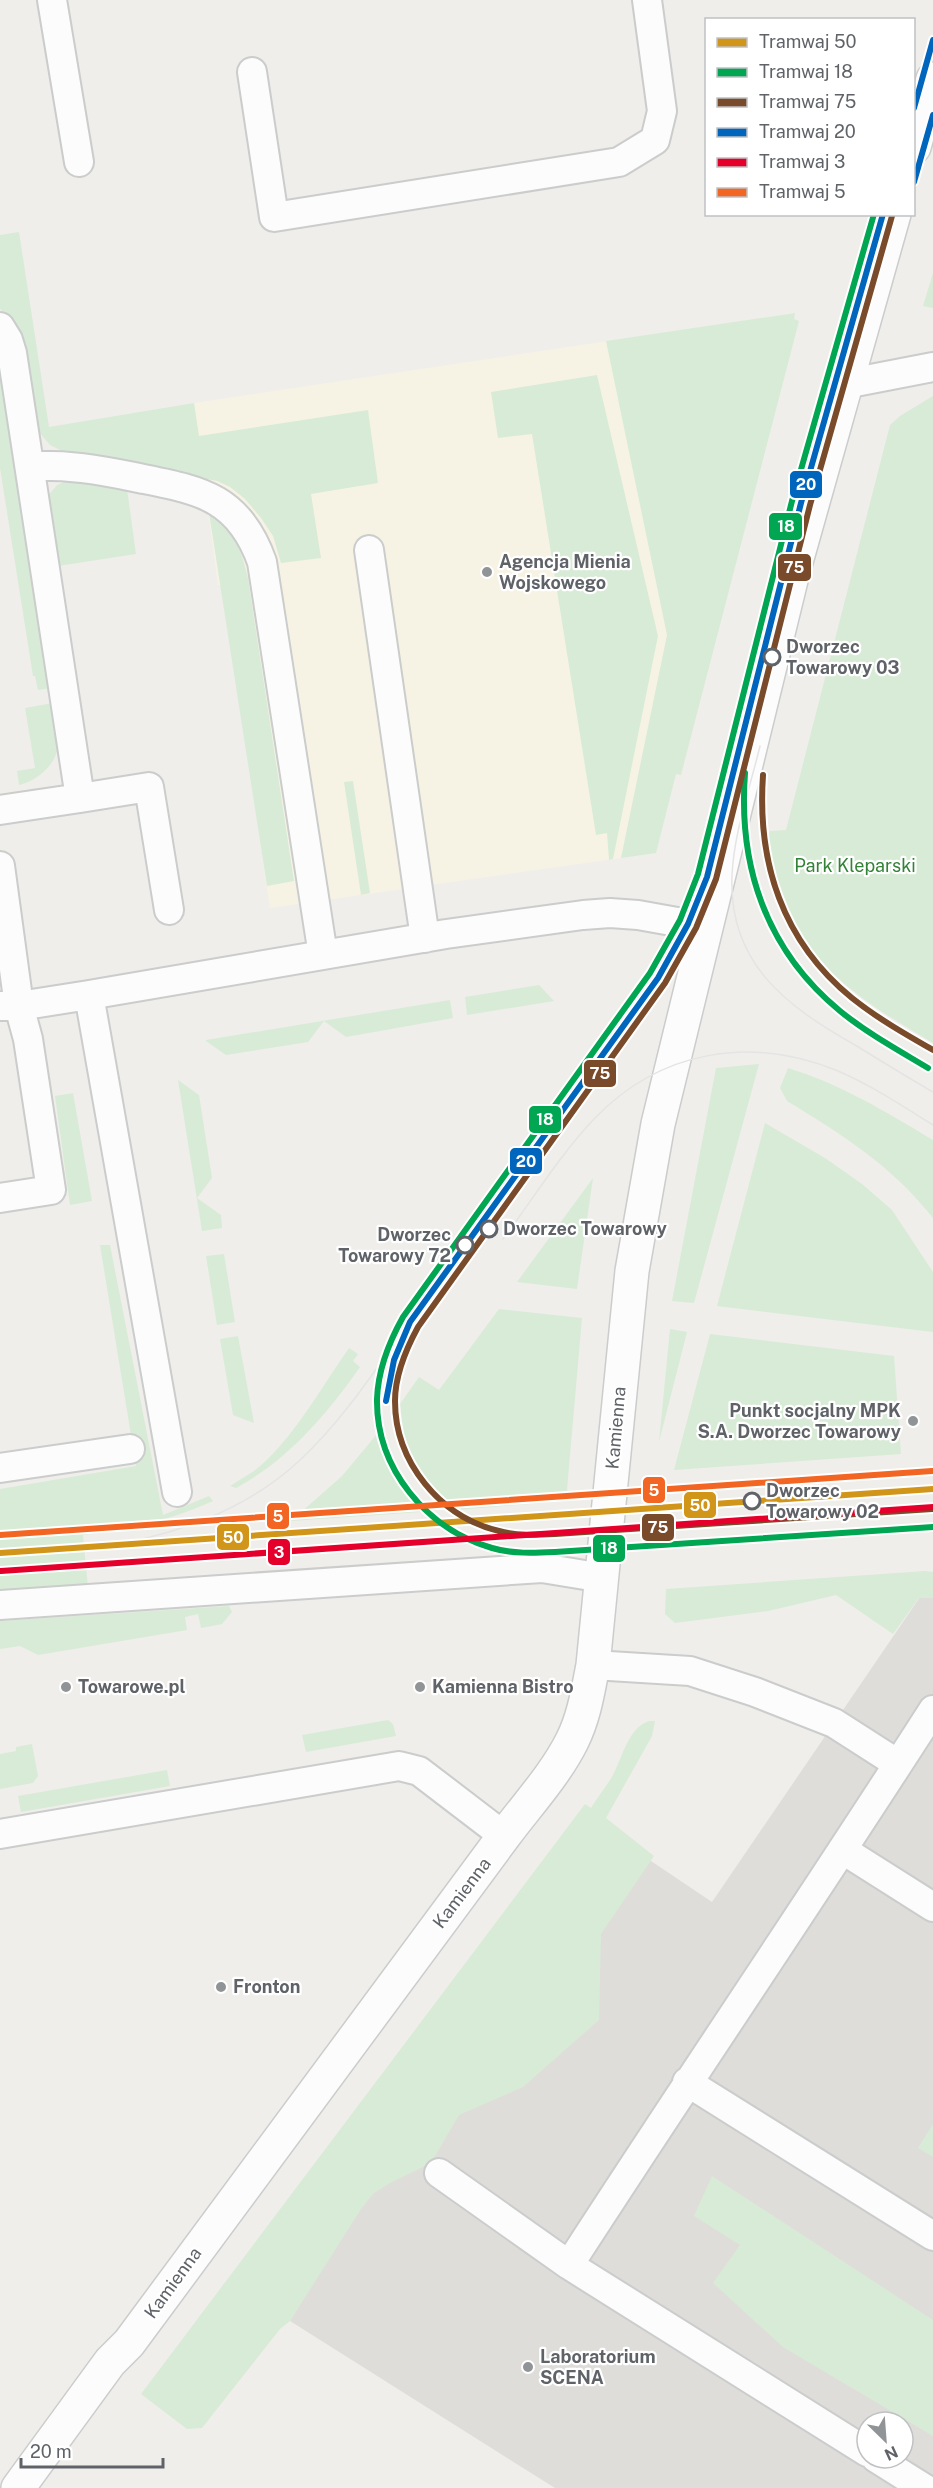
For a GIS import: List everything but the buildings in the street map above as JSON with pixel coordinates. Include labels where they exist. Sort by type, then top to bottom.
[{"type":"street","points":[[915,143],[933,79]]},
{"type":"street","name":"Kamienna","points":[[18,2488],[110,2362],[129,2343],[504,1836],[571,1743],[585,1707],[593,1665],[603,1578],[632,1271],[658,1124],[792,576],[893,216]]},
{"type":"lane","points":[[52,0],[80,162]]},
{"type":"lane","points":[[252,72],[274,217],[619,162],[656,140],[662,111],[646,0]]},
{"type":"lane","points":[[0,327],[8,340],[12,353],[80,798]]},
{"type":"lane","points":[[845,384],[933,367]]},
{"type":"lane","points":[[30,466],[78,466],[195,489],[227,508],[242,523],[255,542],[262,562],[323,955]]},
{"type":"lane","points":[[369,550],[425,938]]},
{"type":"lane","points":[[0,810],[148,787],[169,910]]},
{"type":"lane","points":[[0,866],[10,1006],[28,1040],[51,1190],[0,1198]]},
{"type":"lane","points":[[10,1006],[89,996],[517,923],[610,913],[657,918],[705,927]]},
{"type":"lane","points":[[89,996],[177,1492]]},
{"type":"lane","points":[[0,1468],[130,1449]]},
{"type":"lane","points":[[0,1605],[542,1568],[603,1578]]},
{"type":"lane","points":[[593,1665],[690,1671],[755,1692],[834,1723],[898,1764]]},
{"type":"lane","points":[[569,2265],[933,1710]]},
{"type":"lane","points":[[0,1834],[399,1766],[418,1771],[504,1836]]},
{"type":"lane","points":[[843,1850],[933,1907]]},
{"type":"lane","points":[[687,2082],[933,2236]]},
{"type":"lane","points":[[439,2173],[569,2265],[855,2444]]},
{"type":"lane","points":[[895,2470],[924,2488]]},
{"type":"shaded area","name":"Agencja Mienia Wojskowego","points":[[795,313],[621,858],[270,908],[222,585],[218,585],[194,403]]},
{"type":"shaded area","points":[[933,1578],[933,2488],[555,2488],[290,2321],[593,1822],[712,1902]]},
{"type":"green space","points":[[19,232],[49,427],[194,403],[199,436],[368,410],[378,483],[311,494],[321,558],[281,563],[273,536],[261,518],[245,499],[230,487],[217,481],[60,450],[50,445],[38,431],[10,319],[0,309],[0,235]]},
{"type":"green space","points":[[933,273],[933,308],[923,306]]},
{"type":"green space","points":[[795,313],[794,319],[799,321],[681,775],[676,774],[656,853],[621,858],[667,635],[606,341]]},
{"type":"green space","points":[[0,363],[51,688],[38,690],[35,676],[33,676],[0,468]]},
{"type":"green space","points":[[597,375],[658,636],[613,859],[609,860],[607,833],[596,835],[532,434],[498,438],[491,392]]},
{"type":"green space","name":"Park Kleparski","points":[[933,396],[933,1043],[862,998],[824,964],[793,920],[780,893],[774,878],[768,847],[770,831],[786,830],[890,425],[900,416]]},
{"type":"green space","points":[[69,480],[127,489],[136,554],[58,566],[48,496],[57,485]]},
{"type":"green space","points":[[209,513],[225,527],[235,541],[248,578],[294,881],[267,886]]},
{"type":"green space","points":[[53,703],[58,737],[55,757],[40,775],[19,785],[17,771],[35,768],[25,708]]},
{"type":"green space","points":[[353,781],[370,893],[361,895],[344,782]]},
{"type":"green space","points":[[539,985],[554,1001],[467,1015],[465,997]]},
{"type":"green space","points":[[450,1000],[453,1018],[346,1037],[324,1021],[308,1042],[226,1055],[206,1041],[206,1040]]},
{"type":"green space","points":[[759,1064],[694,1303],[672,1301],[716,1068]]},
{"type":"green space","points":[[788,1068],[845,1090],[933,1140],[933,1218],[884,1167],[828,1126],[787,1101],[780,1088]]},
{"type":"green space","points":[[178,1080],[199,1095],[212,1178],[197,1198],[221,1215],[222,1228],[202,1231]]},
{"type":"green space","points":[[73,1093],[92,1201],[70,1205],[55,1096]]},
{"type":"green space","points":[[765,1123],[825,1158],[862,1184],[892,1210],[933,1272],[933,1332],[717,1306]]},
{"type":"green space","points":[[593,1178],[577,1289],[517,1282]]},
{"type":"green space","points":[[100,1245],[110,1245],[163,1515],[209,1496],[213,1501],[150,1523],[83,1535],[88,1588],[0,1593],[0,1489],[136,1466]]},
{"type":"green space","points":[[224,1254],[235,1322],[217,1325],[206,1256]]},
{"type":"green space","points":[[499,1309],[582,1318],[566,1501],[457,1510],[437,1494],[411,1455],[404,1436],[400,1404],[419,1377],[439,1390]]},
{"type":"green space","points":[[670,1329],[687,1332],[659,1442]]},
{"type":"green space","points":[[710,1334],[894,1356],[901,1454],[674,1470]]},
{"type":"green space","points":[[238,1336],[254,1423],[233,1415],[220,1339]]},
{"type":"green space","points":[[349,1348],[358,1354],[353,1361],[360,1367],[320,1419],[273,1464],[236,1488],[230,1486],[254,1471],[280,1446]]},
{"type":"green space","points":[[377,1434],[394,1476],[421,1512],[291,1521],[342,1476]]},
{"type":"green space","points":[[933,1572],[933,1598],[919,1598],[893,1634],[836,1595],[768,1611],[675,1623],[665,1614],[666,1589]]},
{"type":"green space","points":[[229,1606],[232,1612],[222,1624],[201,1628],[198,1614],[185,1617],[187,1630],[38,1655],[20,1646],[0,1649],[0,1621]]},
{"type":"green space","points":[[388,1720],[393,1724],[396,1736],[306,1752],[302,1735]]},
{"type":"green space","points":[[655,1721],[652,1736],[606,1818],[654,1856],[601,1934],[599,2020],[523,2087],[459,2115],[431,2163],[374,2193],[361,2209],[290,2321],[280,2329],[202,2428],[187,2429],[141,2394],[585,1804],[591,1808],[614,1773],[630,1738],[641,1725]]},
{"type":"green space","points":[[32,1744],[38,1776],[33,1783],[0,1789],[0,1754],[16,1751],[16,1747]]},
{"type":"green space","points":[[167,1770],[170,1786],[21,1812],[18,1796]]},
{"type":"green space","points":[[933,2124],[933,2157],[918,2148]]},
{"type":"green space","points":[[712,2176],[933,2320],[933,2436],[915,2425],[915,2410],[889,2410],[783,2347],[713,2283],[740,2245],[694,2216]]},
{"type":"tram line","name":"20","points":[[915,104],[933,40]]},
{"type":"tram line","name":"20","points":[[915,178],[933,115]]},
{"type":"tram line","name":"18","points":[[873,216],[792,501],[698,874],[680,920],[650,973],[403,1317],[385,1356],[377,1399],[379,1424],[385,1449],[409,1492],[426,1511],[446,1526],[468,1539],[500,1550],[523,1553],[555,1552],[933,1527]]},
{"type":"tram line","name":"20","points":[[386,1401],[394,1360],[410,1322],[658,978],[688,924],[707,877],[801,503],[882,216]]},
{"type":"tram line","name":"75","points":[[892,216],[810,505],[716,879],[696,928],[665,983],[418,1327],[402,1362],[395,1401],[397,1424],[403,1445],[412,1465],[425,1484],[440,1500],[458,1513],[478,1524],[506,1533],[555,1534],[932,1509]]},
{"type":"tram line","points":[[760,746],[739,826],[732,875],[733,906],[740,933],[751,957],[766,978],[806,1014],[933,1092]]},
{"type":"tram line","name":"18","points":[[745,773],[746,841],[752,873],[762,904],[793,961],[814,987],[850,1019],[928,1068]]},
{"type":"tram line","name":"75","points":[[763,775],[762,807],[770,869],[791,925],[828,976],[852,998],[881,1019],[933,1050]]},
{"type":"tram line","points":[[503,1239],[570,1147],[594,1119],[620,1096],[648,1077],[677,1064],[708,1056],[740,1052],[772,1054],[805,1060],[838,1071],[862,1083],[933,1125]]},
{"type":"tram line","points":[[96,1547],[151,1537],[204,1520],[254,1495],[277,1479],[299,1461],[334,1425],[423,1303]]},
{"type":"tram line","name":"5","points":[[0,1535],[932,1471]]},
{"type":"tram line","name":"50","points":[[0,1553],[933,1489]]},
{"type":"tram line","name":"3","points":[[1,1571],[933,1507]]},
{"type":"place","name":"Agencja Mienia Wojskowego","points":[[487,572]]},
{"type":"place","name":"Dworzec Towarowy 03","points":[[772,657]]},
{"type":"place","name":"Dworzec Towarowy","points":[[489,1229]]},
{"type":"place","name":"Dworzec Towarowy 72","points":[[465,1245]]},
{"type":"place","name":"Punkt socjalny MPK S.A. Dworzec Towarowy","points":[[913,1421]]},
{"type":"place","name":"Dworzec Towarowy 02","points":[[752,1501]]},
{"type":"place","name":"Towarowe.pl","points":[[66,1687]]},
{"type":"place","name":"Kamienna Bistro","points":[[420,1687]]},
{"type":"place","name":"Fronton","points":[[221,1987]]},
{"type":"place","name":"Laboratorium SCENA","points":[[528,2367]]}]
